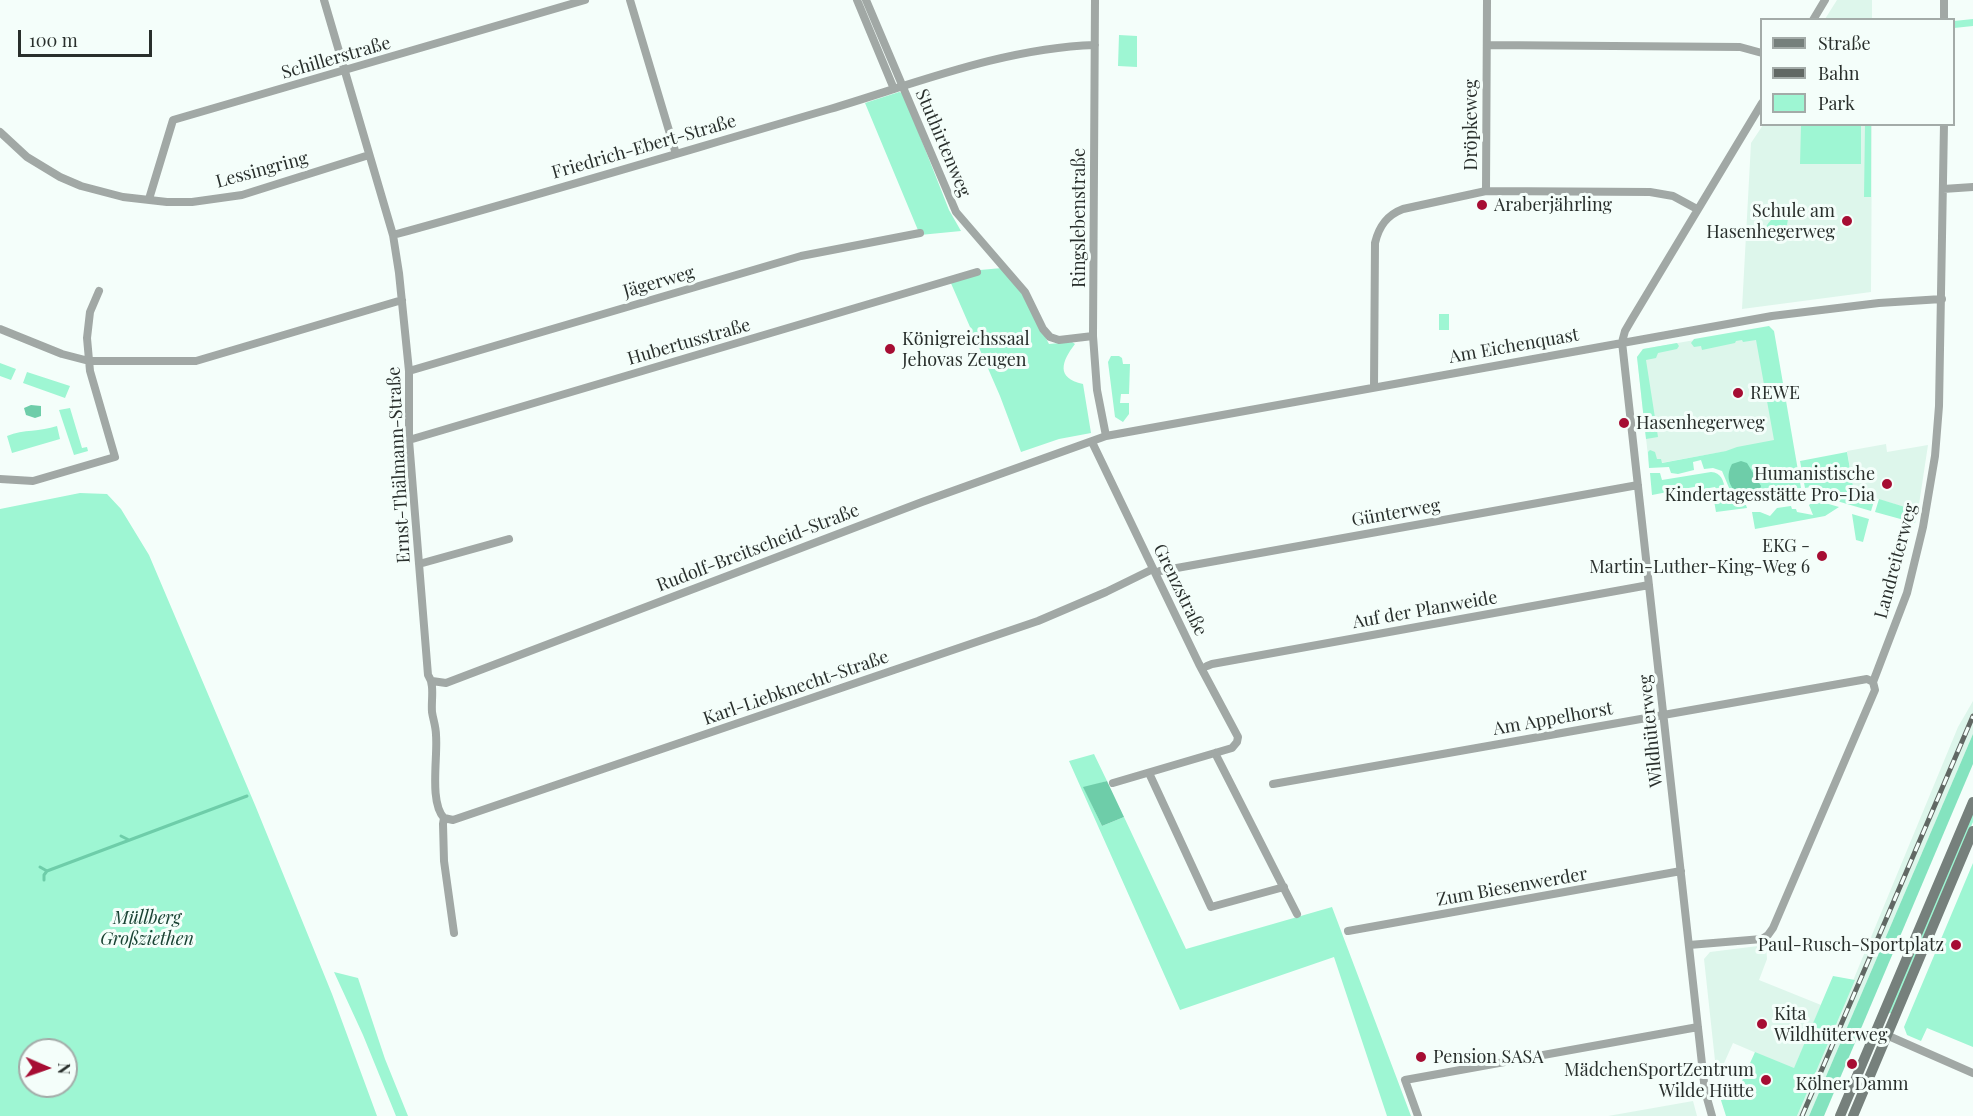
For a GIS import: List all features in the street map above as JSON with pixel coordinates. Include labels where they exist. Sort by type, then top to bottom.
[{"type":"street","name":"Ernst-Thälmann-Straße","points":[[324,0],[393,236],[402,300],[409,371],[409,440],[428,675],[432,681],[432,712],[436,734],[436,786],[440,813],[444,818],[444,861],[454,933]]},
{"type":"street","name":"Schillerstraße","points":[[149,199],[173,120],[585,0]]},
{"type":"street","points":[[630,0],[676,154]]},
{"type":"street","points":[[857,0],[894,89]]},
{"type":"street","name":"Stuthirtenweg","points":[[866,0],[956,212],[1025,292],[1043,329],[1050,337],[1059,340],[1093,336]]},
{"type":"street","name":"Ringslebenstraße","points":[[1095,0],[1093,336],[1097,390],[1106,436]]},
{"type":"street","name":"Dröpkeweg","points":[[1374,387],[1375,243],[1379,230],[1391,215],[1403,209],[1486,191],[1487,0]]},
{"type":"street","points":[[1814,18],[1825,0]]},
{"type":"street","points":[[1944,0],[1944,18]]},
{"type":"street","name":"Friedrich-Ebert-Straße","points":[[393,236],[903,85],[1035,51],[1072,45],[1095,45]]},
{"type":"street","points":[[1487,45],[1740,47],[1760,53]]},
{"type":"street","points":[[1622,342],[1625,331],[1696,209],[1760,106]]},
{"type":"street","name":"Landreiterweg","points":[[1689,945],[1762,939],[1773,928],[1875,690],[1874,682],[1904,602],[1923,527],[1938,427],[1944,126]]},
{"type":"street","name":"Lessingring","points":[[0,132],[27,157],[60,177],[81,186],[123,197],[167,202],[192,202],[242,195],[369,155]]},
{"type":"street","points":[[1943,189],[1973,187]]},
{"type":"street","points":[[1486,191],[1650,192],[1673,196],[1696,209]]},
{"type":"street","name":"Jägerweg","points":[[409,371],[801,256],[920,233]]},
{"type":"street","name":"Hubertusstraße","points":[[409,440],[977,272]]},
{"type":"street","points":[[0,480],[33,480],[115,457],[90,372],[87,338],[90,312],[99,291]]},
{"type":"street","name":"Am Eichenquast","points":[[1093,441],[1106,436],[1772,316],[1879,303],[1942,299]]},
{"type":"street","points":[[0,329],[62,354],[89,361],[196,361],[402,300]]},
{"type":"street","name":"Wildhüterweg","points":[[1622,342],[1705,1090],[1712,1116]]},
{"type":"street","name":"Grenzstraße","points":[[1093,441],[1199,664],[1236,732],[1237,742],[1232,748],[1215,753]]},
{"type":"street","name":"Rudolf-Breitscheid-Straße","points":[[432,681],[446,683],[922,502],[1093,441]]},
{"type":"street","name":"Günterweg","points":[[1156,570],[1638,485]]},
{"type":"street","points":[[419,564],[509,539]]},
{"type":"street","name":"Karl-Liebknecht-Straße","points":[[444,818],[453,820],[463,817],[1038,621],[1156,570]]},
{"type":"street","name":"Auf der Planweide","points":[[1208,666],[1212,663],[1649,585]]},
{"type":"street","name":"Am Appelhorst","points":[[1273,784],[1867,679],[1874,682]]},
{"type":"street","points":[[1113,783],[1215,753],[1297,914]]},
{"type":"street","points":[[1149,773],[1211,907],[1284,887]]},
{"type":"street","points":[[1839,1116],[1973,802]]},
{"type":"street","points":[[1853,1116],[1973,831]]},
{"type":"street","name":"Zum Biesenwerder","points":[[1348,931],[1681,871]]},
{"type":"street","points":[[1418,1116],[1405,1080],[1698,1027]]},
{"type":"street","points":[[1876,1031],[1973,1073]]},
{"type":"shaded area","points":[[1837,0],[1872,0],[1872,18],[1826,18]]},
{"type":"shaded area","points":[[1762,126],[1872,126],[1871,292],[1742,309],[1751,143]]},
{"type":"shaded area","points":[[1758,329],[1778,442],[1649,465],[1637,357],[1643,349]]},
{"type":"shaded area","points":[[31,405],[41,406],[41,416],[35,418],[26,415],[24,408]]},
{"type":"shaded area","name":"Humanistische Kindertagesstätte Pro-Dia","points":[[1886,444],[1887,452],[1928,445],[1918,511],[1854,492],[1847,451]]},
{"type":"shaded area","points":[[1741,461],[1747,463],[1761,486],[1758,495],[1744,499],[1732,488],[1729,479],[1732,464]]},
{"type":"shaded area","points":[[1973,701],[1973,734],[1809,1116],[1797,1116],[1958,727]]},
{"type":"shaded area","points":[[1973,734],[1973,764],[1824,1116],[1809,1116]]},
{"type":"shaded area","points":[[1107,781],[1124,817],[1102,826],[1083,787]]},
{"type":"shaded area","name":"Kita Wildhüterweg","points":[[1766,945],[1767,959],[1759,980],[1821,1005],[1794,1069],[1733,1043],[1717,1079],[1704,959],[1710,952]]},
{"type":"shaded area","points":[[1693,1101],[1697,1116],[1608,1116]]},
{"type":"green space","points":[[1973,19],[1973,26],[1955,28],[1955,21]]},
{"type":"green space","points":[[1119,35],[1137,36],[1137,67],[1118,66]]},
{"type":"green space","points":[[899,92],[903,93],[949,210],[961,231],[920,235],[865,103]]},
{"type":"green space","points":[[1801,126],[1861,126],[1861,164],[1800,164]]},
{"type":"green space","points":[[1865,126],[1871,126],[1871,197],[1864,197]]},
{"type":"green space","points":[[1772,213],[1785,213],[1788,219],[1787,225],[1773,241],[1766,236],[1765,231],[1772,219]]},
{"type":"green space","points":[[1002,268],[1020,289],[1049,344],[1072,342],[1075,344],[1064,363],[1064,368],[1068,378],[1083,384],[1091,433],[1059,439],[1021,452],[1000,396],[950,281],[980,270]]},
{"type":"green space","points":[[1439,314],[1449,314],[1449,330],[1439,330]]},
{"type":"green space","points":[[1769,326],[1774,331],[1801,488],[1795,489],[1795,493],[1743,502],[1732,495],[1722,471],[1713,468],[1704,469],[1701,460],[1693,462],[1694,470],[1678,474],[1671,473],[1669,467],[1649,468],[1648,452],[1650,450],[1655,452],[1657,459],[1661,459],[1662,463],[1774,440],[1756,340],[1736,341],[1702,350],[1701,346],[1694,347],[1691,343],[1694,339]]},
{"type":"green space","points":[[1677,343],[1679,346],[1677,349],[1658,353],[1656,358],[1646,360],[1658,437],[1646,439],[1637,357],[1643,349]]},
{"type":"green space","points":[[1111,356],[1119,356],[1123,364],[1130,364],[1129,394],[1121,394],[1120,403],[1129,403],[1129,414],[1123,422],[1115,417],[1108,362]]},
{"type":"green space","points":[[0,363],[16,369],[11,380],[0,376]]},
{"type":"green space","points":[[27,372],[70,386],[65,398],[23,383]]},
{"type":"green space","points":[[70,408],[82,448],[87,447],[88,451],[74,455],[59,410]]},
{"type":"green space","points":[[57,426],[60,439],[12,453],[7,436]]},
{"type":"green space","points":[[1847,452],[1854,492],[1875,498],[1871,511],[1813,494],[1812,487],[1805,488],[1800,461]]},
{"type":"green space","points":[[1711,472],[1721,478],[1731,500],[1737,504],[1746,505],[1747,508],[1716,512],[1713,495],[1719,493],[1715,487],[1704,489],[1699,486],[1652,495],[1650,473],[1660,473],[1662,480]]},
{"type":"green space","name":"Müllberg Großziethen","points":[[80,493],[107,494],[121,509],[149,555],[332,994],[377,1116],[0,1116],[0,509]]},
{"type":"green space","points":[[1879,499],[1918,511],[1915,523],[1875,512]]},
{"type":"green space","points":[[1815,500],[1839,507],[1825,516],[1755,529],[1752,512],[1770,516],[1777,508],[1791,506],[1797,512],[1813,515],[1809,505]]},
{"type":"green space","points":[[1852,514],[1869,519],[1863,542],[1856,540]]},
{"type":"green space","points":[[1094,754],[1107,781],[1084,788],[1102,826],[1124,817],[1186,949],[1332,907],[1411,1116],[1387,1116],[1334,957],[1180,1010],[1069,761]]},
{"type":"green space","points":[[1973,808],[1973,822],[1892,1014],[1887,1012]]},
{"type":"green space","name":"Paul-Rusch-Sportplatz","points":[[1973,863],[1973,1047],[1927,1028],[1921,1041],[1907,1035],[1904,1027]]},
{"type":"green space","points":[[334,972],[358,978],[385,1059],[408,1116],[396,1116]]},
{"type":"green space","points":[[1833,976],[1855,980],[1797,1116],[1726,1116],[1719,1094],[1738,1090],[1755,1052],[1794,1068]]},
{"type":"waterway","points":[[40,867],[47,871],[247,796]]},
{"type":"waterway","points":[[121,836],[129,840]]},
{"type":"waterway","points":[[44,880],[47,871]]},
{"type":"railway","points":[[1802,1116],[1973,716]]},
{"type":"place","name":"Araberjährling","points":[[1482,205]]},
{"type":"place","name":"Schule am Hasenhegerweg","points":[[1847,221]]},
{"type":"place","name":"Königreichssaal Jehovas Zeugen","points":[[890,349]]},
{"type":"place","name":"REWE","points":[[1738,393]]},
{"type":"place","name":"Hasenhegerweg","points":[[1624,423]]},
{"type":"place","name":"Humanistische Kindertagesstätte Pro-Dia","points":[[1887,484]]},
{"type":"place","name":"EKG - Martin-Luther-King-Weg 6","points":[[1822,556]]},
{"type":"place","name":"Paul-Rusch-Sportplatz","points":[[1956,945]]},
{"type":"place","name":"Kita Wildhüterweg","points":[[1762,1024]]},
{"type":"place","name":"Pension SASA","points":[[1421,1057]]},
{"type":"place","name":"Kölner Damm","points":[[1852,1064]]},
{"type":"place","name":"MädchenSportZentrum Wilde Hütte","points":[[1766,1080]]}]
